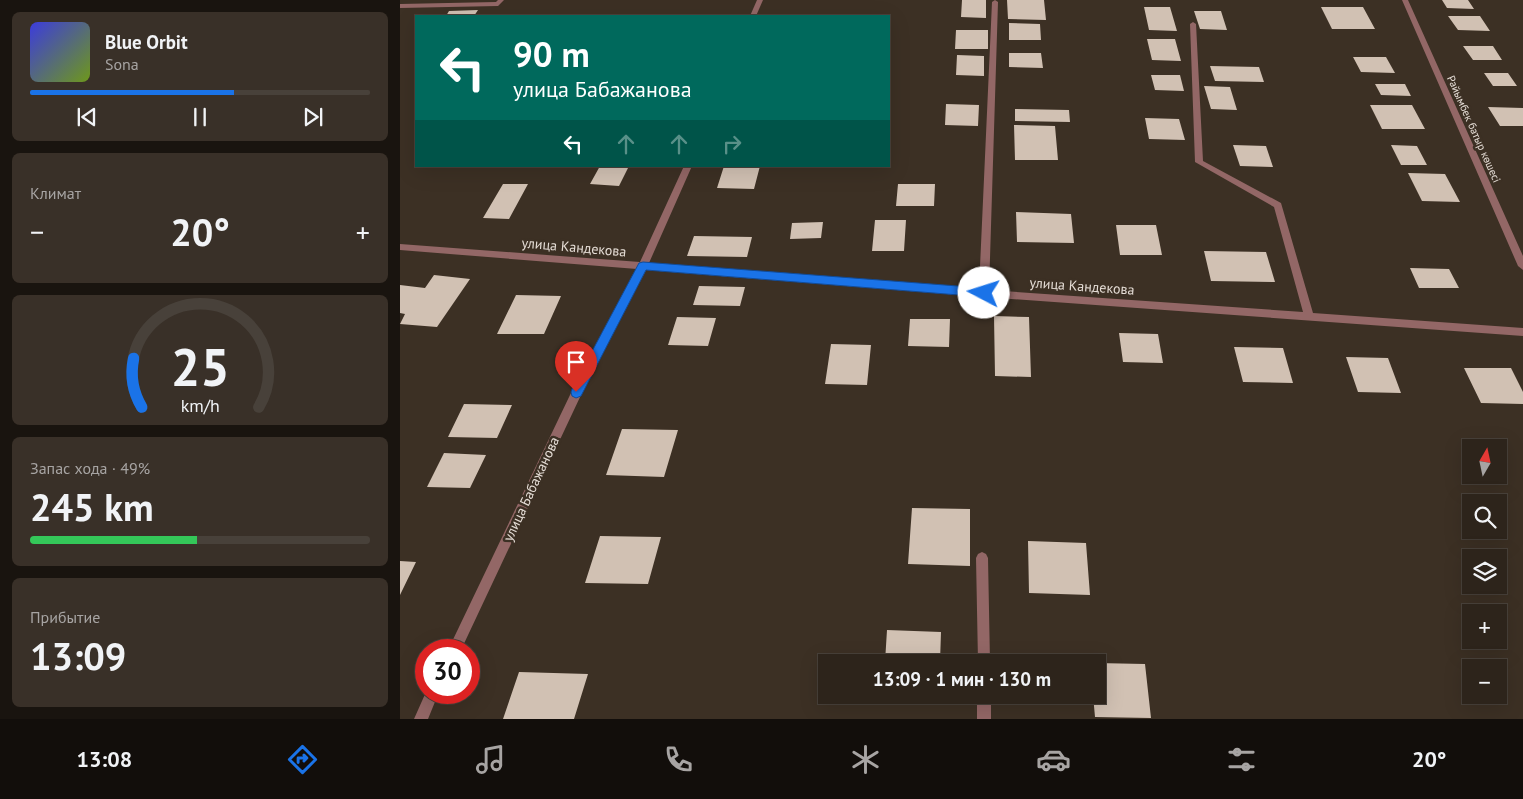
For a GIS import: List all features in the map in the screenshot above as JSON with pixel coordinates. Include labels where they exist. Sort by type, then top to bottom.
[{"type":"street","points":[[400,6],[498,4],[500,0]]},
{"type":"street","points":[[753,15],[760,0]]},
{"type":"street","name":"Райымбек батыр көшесі","points":[[1405,0],[1523,266]]},
{"type":"street","points":[[984,293],[995,2]]},
{"type":"street","points":[[1193,24],[1200,162],[1278,205],[1309,316]]},
{"type":"street","name":"улица Бабажанова","points":[[459,639],[585,375],[643,266],[688,167]]},
{"type":"street","name":"улица Кандекова","points":[[400,247],[984,293],[1523,332]]},
{"type":"street","points":[[982,558],[984,654]]},
{"type":"street","points":[[421,719],[428,704]]},
{"type":"street","points":[[984,704],[984,719]]},
{"type":"building","points":[[962,0],[986,0],[986,18],[961,17]]},
{"type":"building","points":[[1007,0],[1044,0],[1046,20],[1008,19]]},
{"type":"building","points":[[1442,0],[1468,0],[1474,9],[1447,8]]},
{"type":"building","points":[[1144,7],[1170,7],[1177,31],[1149,30]]},
{"type":"building","points":[[1321,7],[1363,7],[1375,29],[1332,29]]},
{"type":"building","points":[[478,10],[475,15],[447,15],[449,11]]},
{"type":"building","points":[[1194,11],[1221,11],[1227,30],[1200,29]]},
{"type":"building","points":[[1448,16],[1480,16],[1490,31],[1458,30]]},
{"type":"building","points":[[1009,23],[1040,24],[1041,40],[1009,40]]},
{"type":"building","points":[[956,30],[988,30],[988,49],[955,49]]},
{"type":"building","points":[[1147,39],[1175,39],[1181,61],[1152,60]]},
{"type":"building","points":[[1463,46],[1493,46],[1502,60],[1473,60]]},
{"type":"building","points":[[1009,53],[1041,53],[1043,68],[1009,67]]},
{"type":"building","points":[[957,55],[984,56],[984,76],[956,75]]},
{"type":"building","points":[[1353,57],[1386,57],[1395,73],[1361,72]]},
{"type":"building","points":[[1210,66],[1259,67],[1264,82],[1215,81]]},
{"type":"building","points":[[1484,73],[1508,73],[1517,86],[1493,86]]},
{"type":"building","points":[[1151,75],[1180,75],[1184,91],[1155,90]]},
{"type":"building","points":[[1375,84],[1405,84],[1411,96],[1381,95]]},
{"type":"building","points":[[1204,86],[1230,87],[1237,110],[1211,109]]},
{"type":"building","points":[[946,104],[979,105],[978,126],[945,125]]},
{"type":"building","points":[[1370,105],[1412,105],[1425,129],[1382,129]]},
{"type":"building","points":[[1488,107],[1523,108],[1523,126],[1500,126]]},
{"type":"building","points":[[1015,109],[1069,110],[1070,122],[1015,121]]},
{"type":"building","points":[[1145,118],[1179,119],[1185,140],[1149,139]]},
{"type":"building","points":[[1014,125],[1055,126],[1058,160],[1015,160]]},
{"type":"building","points":[[1233,145],[1266,146],[1273,167],[1240,166]]},
{"type":"building","points":[[1391,145],[1417,146],[1427,165],[1401,165]]},
{"type":"building","points":[[599,167],[628,167],[619,186],[590,184]]},
{"type":"building","points":[[724,167],[760,167],[754,189],[717,188]]},
{"type":"building","points":[[1408,173],[1445,174],[1460,202],[1422,201]]},
{"type":"building","points":[[503,184],[528,184],[509,219],[483,218]]},
{"type":"building","points":[[898,184],[935,184],[934,206],[896,206]]},
{"type":"building","points":[[1016,212],[1071,214],[1074,243],[1017,242]]},
{"type":"building","points":[[875,220],[906,220],[904,251],[872,251]]},
{"type":"building","points":[[823,222],[821,238],[790,239],[792,223]]},
{"type":"building","points":[[1116,225],[1156,225],[1162,255],[1120,255]]},
{"type":"building","points":[[694,236],[752,237],[747,257],[687,256]]},
{"type":"building","points":[[1204,251],[1266,252],[1275,282],[1211,281]]},
{"type":"building","points":[[1410,268],[1449,269],[1459,288],[1419,288]]},
{"type":"building","points":[[434,275],[470,279],[437,327],[400,324],[405,314],[400,313],[400,285],[425,288]]},
{"type":"building","points":[[699,286],[745,287],[740,306],[693,305]]},
{"type":"building","points":[[516,295],[561,296],[544,334],[497,334]]},
{"type":"building","points":[[994,316],[1029,317],[1031,377],[995,376]]},
{"type":"building","points":[[677,317],[716,318],[708,346],[668,345]]},
{"type":"building","points":[[910,319],[950,319],[949,347],[908,346]]},
{"type":"building","points":[[1119,333],[1158,334],[1163,363],[1123,362]]},
{"type":"building","points":[[831,344],[871,345],[867,385],[825,384]]},
{"type":"building","points":[[1234,347],[1283,348],[1293,383],[1243,382]]},
{"type":"building","points":[[1346,357],[1388,358],[1401,393],[1358,392]]},
{"type":"building","points":[[1464,368],[1511,368],[1523,392],[1523,404],[1481,403]]},
{"type":"building","points":[[464,404],[512,405],[497,438],[448,437]]},
{"type":"building","points":[[622,429],[678,430],[664,477],[606,475]]},
{"type":"building","points":[[444,453],[486,455],[470,488],[427,487]]},
{"type":"building","points":[[912,508],[970,509],[970,566],[908,564]]},
{"type":"building","points":[[600,536],[661,537],[648,584],[585,583]]},
{"type":"building","points":[[1028,541],[1086,543],[1090,595],[1029,593]]},
{"type":"building","points":[[400,561],[416,562],[400,595]]},
{"type":"building","points":[[887,630],[941,632],[940,654],[886,654]]},
{"type":"building","points":[[1106,663],[1145,664],[1151,718],[1095,717],[1094,704],[1106,704]]},
{"type":"building","points":[[519,672],[588,674],[574,719],[503,719]]},
{"type":"route","points":[[576,392],[643,266],[984,293]]}]
